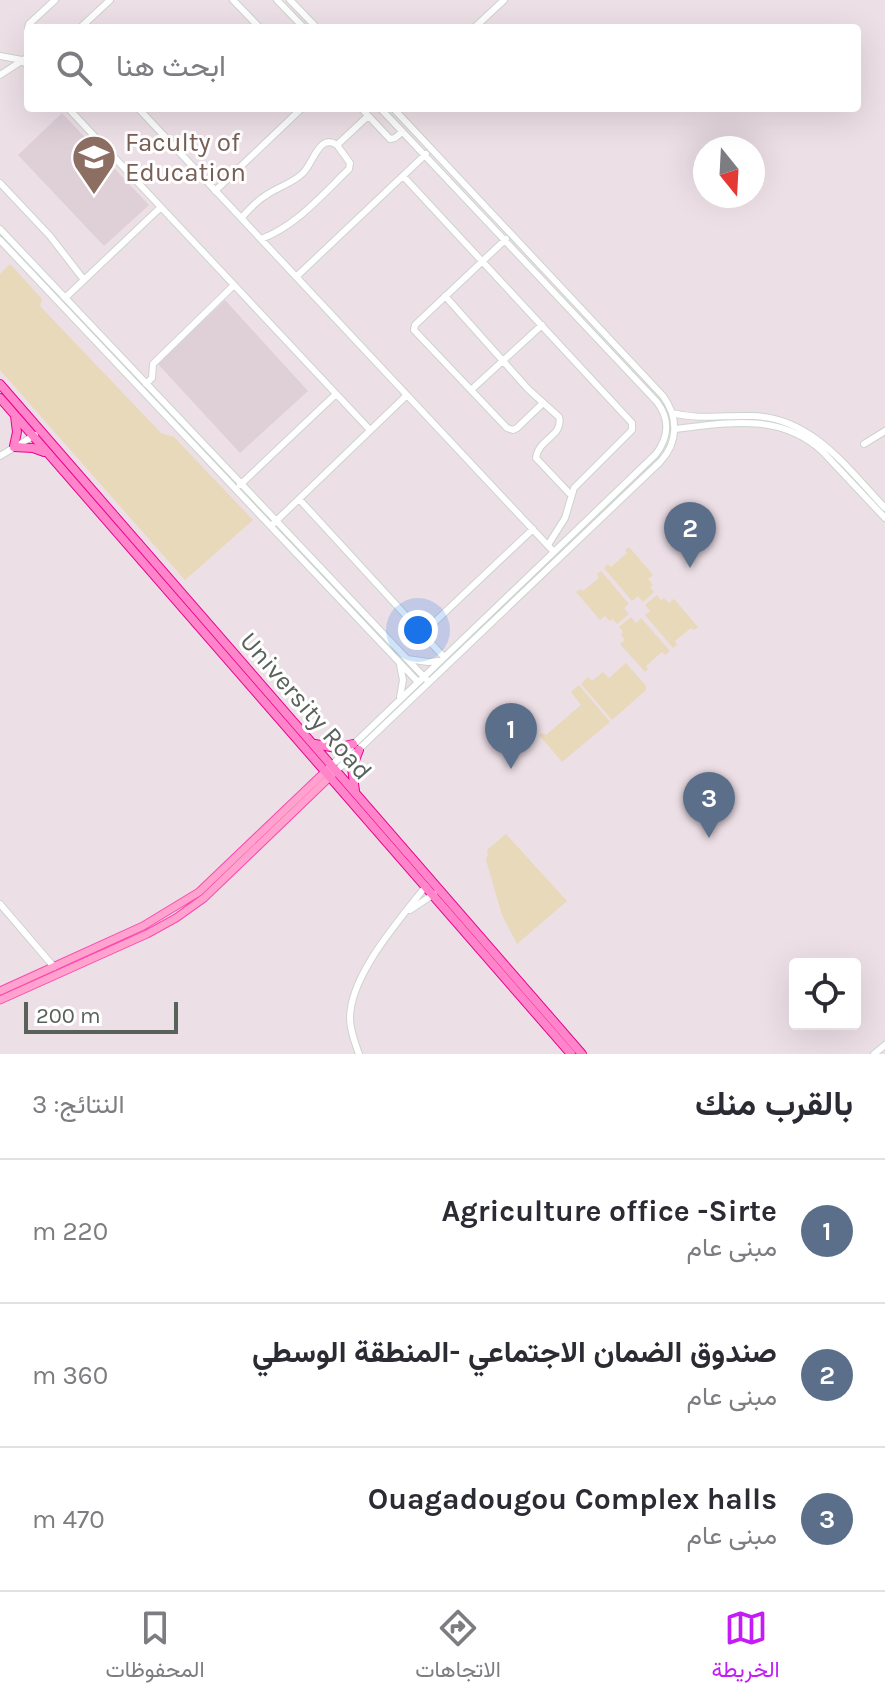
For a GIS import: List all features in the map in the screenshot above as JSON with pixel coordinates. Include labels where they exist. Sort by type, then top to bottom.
[{"type":"highway","name":"University Road","points":[[0,384],[36,432],[330,772],[582,1054]]},
{"type":"highway","name":"University Road","points":[[0,398],[36,432],[50,455],[164,580]]},
{"type":"highway","points":[[15,415],[17,432],[12,448],[33,448],[50,455]]},
{"type":"highway","name":"University Road","points":[[270,702],[312,743],[330,772],[357,795],[571,1054]]},
{"type":"highway","points":[[312,743],[322,747],[356,747],[352,768],[357,795]]},
{"type":"main road","points":[[0,991],[158,918],[199,892],[330,772]]},
{"type":"main road","points":[[0,1000],[176,918],[204,898],[330,772]]},
{"type":"street","points":[[29,24],[55,0]]},
{"type":"street","points":[[84,24],[110,0]]},
{"type":"street","points":[[233,0],[256,24]]},
{"type":"street","points":[[277,0],[300,24]]},
{"type":"street","points":[[290,0],[313,24]]},
{"type":"street","points":[[478,24],[504,0]]},
{"type":"street","points":[[0,56],[24,61]]},
{"type":"street","points":[[0,75],[24,62]]},
{"type":"street","points":[[72,112],[370,430]]},
{"type":"street","points":[[142,112],[557,554]]},
{"type":"street","points":[[215,191],[298,112]]},
{"type":"street","points":[[364,112],[390,139],[395,138],[400,130],[405,121],[405,112]]},
{"type":"street","points":[[384,112],[669,414],[695,418],[764,416],[797,426],[825,444],[885,508]]},
{"type":"street","points":[[356,747],[399,699],[423,681],[441,659],[660,462],[675,429],[663,396],[397,112]]},
{"type":"street","points":[[337,145],[368,116]]},
{"type":"street","points":[[241,218],[263,197],[302,174],[321,145],[331,141],[337,145],[350,163],[349,169],[289,226],[261,239]]},
{"type":"street","points":[[296,277],[431,149]]},
{"type":"street","points":[[403,176],[632,423],[632,430],[576,485],[565,518],[548,545]]},
{"type":"street","points":[[0,183],[50,236],[84,280]]},
{"type":"street","points":[[62,300],[161,207]]},
{"type":"street","points":[[0,229],[62,300]]},
{"type":"street","points":[[512,234],[415,325],[414,330],[505,427],[511,430],[518,427],[543,403]]},
{"type":"street","points":[[0,240],[62,300],[423,681]]},
{"type":"street","points":[[144,386],[152,378],[153,364],[234,285]]},
{"type":"street","points":[[445,296],[520,380],[559,417],[561,423],[558,429],[537,449],[536,458],[571,495]]},
{"type":"street","points":[[471,390],[542,325]]},
{"type":"street","points":[[238,486],[336,394]]},
{"type":"street","points":[[273,523],[407,395]]},
{"type":"street","points":[[668,443],[669,414]]},
{"type":"street","points":[[675,429],[749,423],[793,431],[823,452],[885,518]]},
{"type":"street","points":[[864,444],[885,431]]},
{"type":"street","points":[[0,456],[36,432]]},
{"type":"street","points":[[299,499],[423,633],[441,659]]},
{"type":"street","points":[[423,633],[533,529]]},
{"type":"street","points":[[330,772],[557,554]]},
{"type":"street","points":[[403,660],[428,662],[441,659]]},
{"type":"street","points":[[399,699],[403,660]]},
{"type":"street","points":[[359,1054],[350,1019],[358,982],[404,915],[432,888]]},
{"type":"street","points":[[0,904],[54,967]]},
{"type":"street","points":[[874,1054],[885,1045]]},
{"type":"shaded area","points":[[62,113],[149,205],[104,246],[18,155]]},
{"type":"shaded area","points":[[10,264],[42,299],[40,306],[161,433],[174,437],[253,520],[185,580],[0,370],[0,274]]},
{"type":"shaded area","points":[[225,300],[308,391],[240,453],[157,363]]},
{"type":"shaded area","points":[[629,547],[653,575],[648,579],[654,592],[643,602],[638,596],[632,601],[604,568],[608,564],[611,567],[627,553],[625,550]]},
{"type":"shaded area","points":[[601,571],[629,604],[624,608],[629,614],[617,624],[605,616],[600,620],[576,592],[580,589],[583,591],[599,578],[597,574]]},
{"type":"shaded area","points":[[657,595],[669,603],[674,599],[698,627],[694,630],[691,628],[675,641],[677,645],[673,648],[645,615],[650,611],[645,605]]},
{"type":"shaded area","points":[[631,617],[636,623],[641,618],[670,651],[665,655],[662,652],[646,666],[648,669],[645,672],[620,644],[625,640],[619,627]]},
{"type":"shaded area","points":[[626,663],[646,690],[612,720],[581,684],[588,677],[592,681],[603,672],[609,678]]},
{"type":"shaded area","points":[[579,685],[610,722],[562,762],[539,735],[546,735],[581,705],[571,692]]},
{"type":"shaded area","points":[[506,834],[567,901],[517,944],[502,915],[486,860],[487,850]]},
{"type":"place","name":"Faculty of Education","points":[[94,196]]},
{"type":"place","name":"صندوق الضمان الاجتماعي -المنطقة الوسطي","points":[[690,568]]},
{"type":"place","name":"Agriculture office -Sirte","points":[[511,769]]},
{"type":"place","name":"Ouagadougou Complex halls","points":[[709,838]]}]
